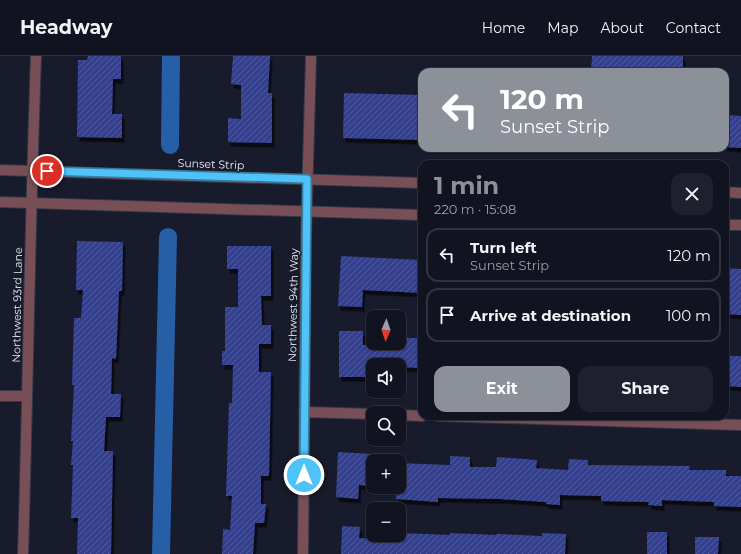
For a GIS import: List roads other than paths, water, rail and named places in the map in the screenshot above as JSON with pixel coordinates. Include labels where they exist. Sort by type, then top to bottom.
[{"type":"street","name":"Northwest 93rd Lane","points":[[23,554],[36,56]]},
{"type":"street","name":"Northwest 94th Way","points":[[303,554],[306,211],[311,56]]},
{"type":"street","name":"Sunset Strip","points":[[0,170],[418,183]]},
{"type":"street","points":[[729,192],[741,193]]},
{"type":"street","points":[[0,202],[418,215]]},
{"type":"street","points":[[729,225],[741,225]]},
{"type":"street","points":[[0,396],[27,396]]},
{"type":"street","points":[[304,412],[366,414]]},
{"type":"street","points":[[406,415],[418,416]]},
{"type":"street","points":[[573,420],[741,425]]},
{"type":"waterway","points":[[170,145],[171,56]]},
{"type":"waterway","points":[[161,554],[168,237]]}]
